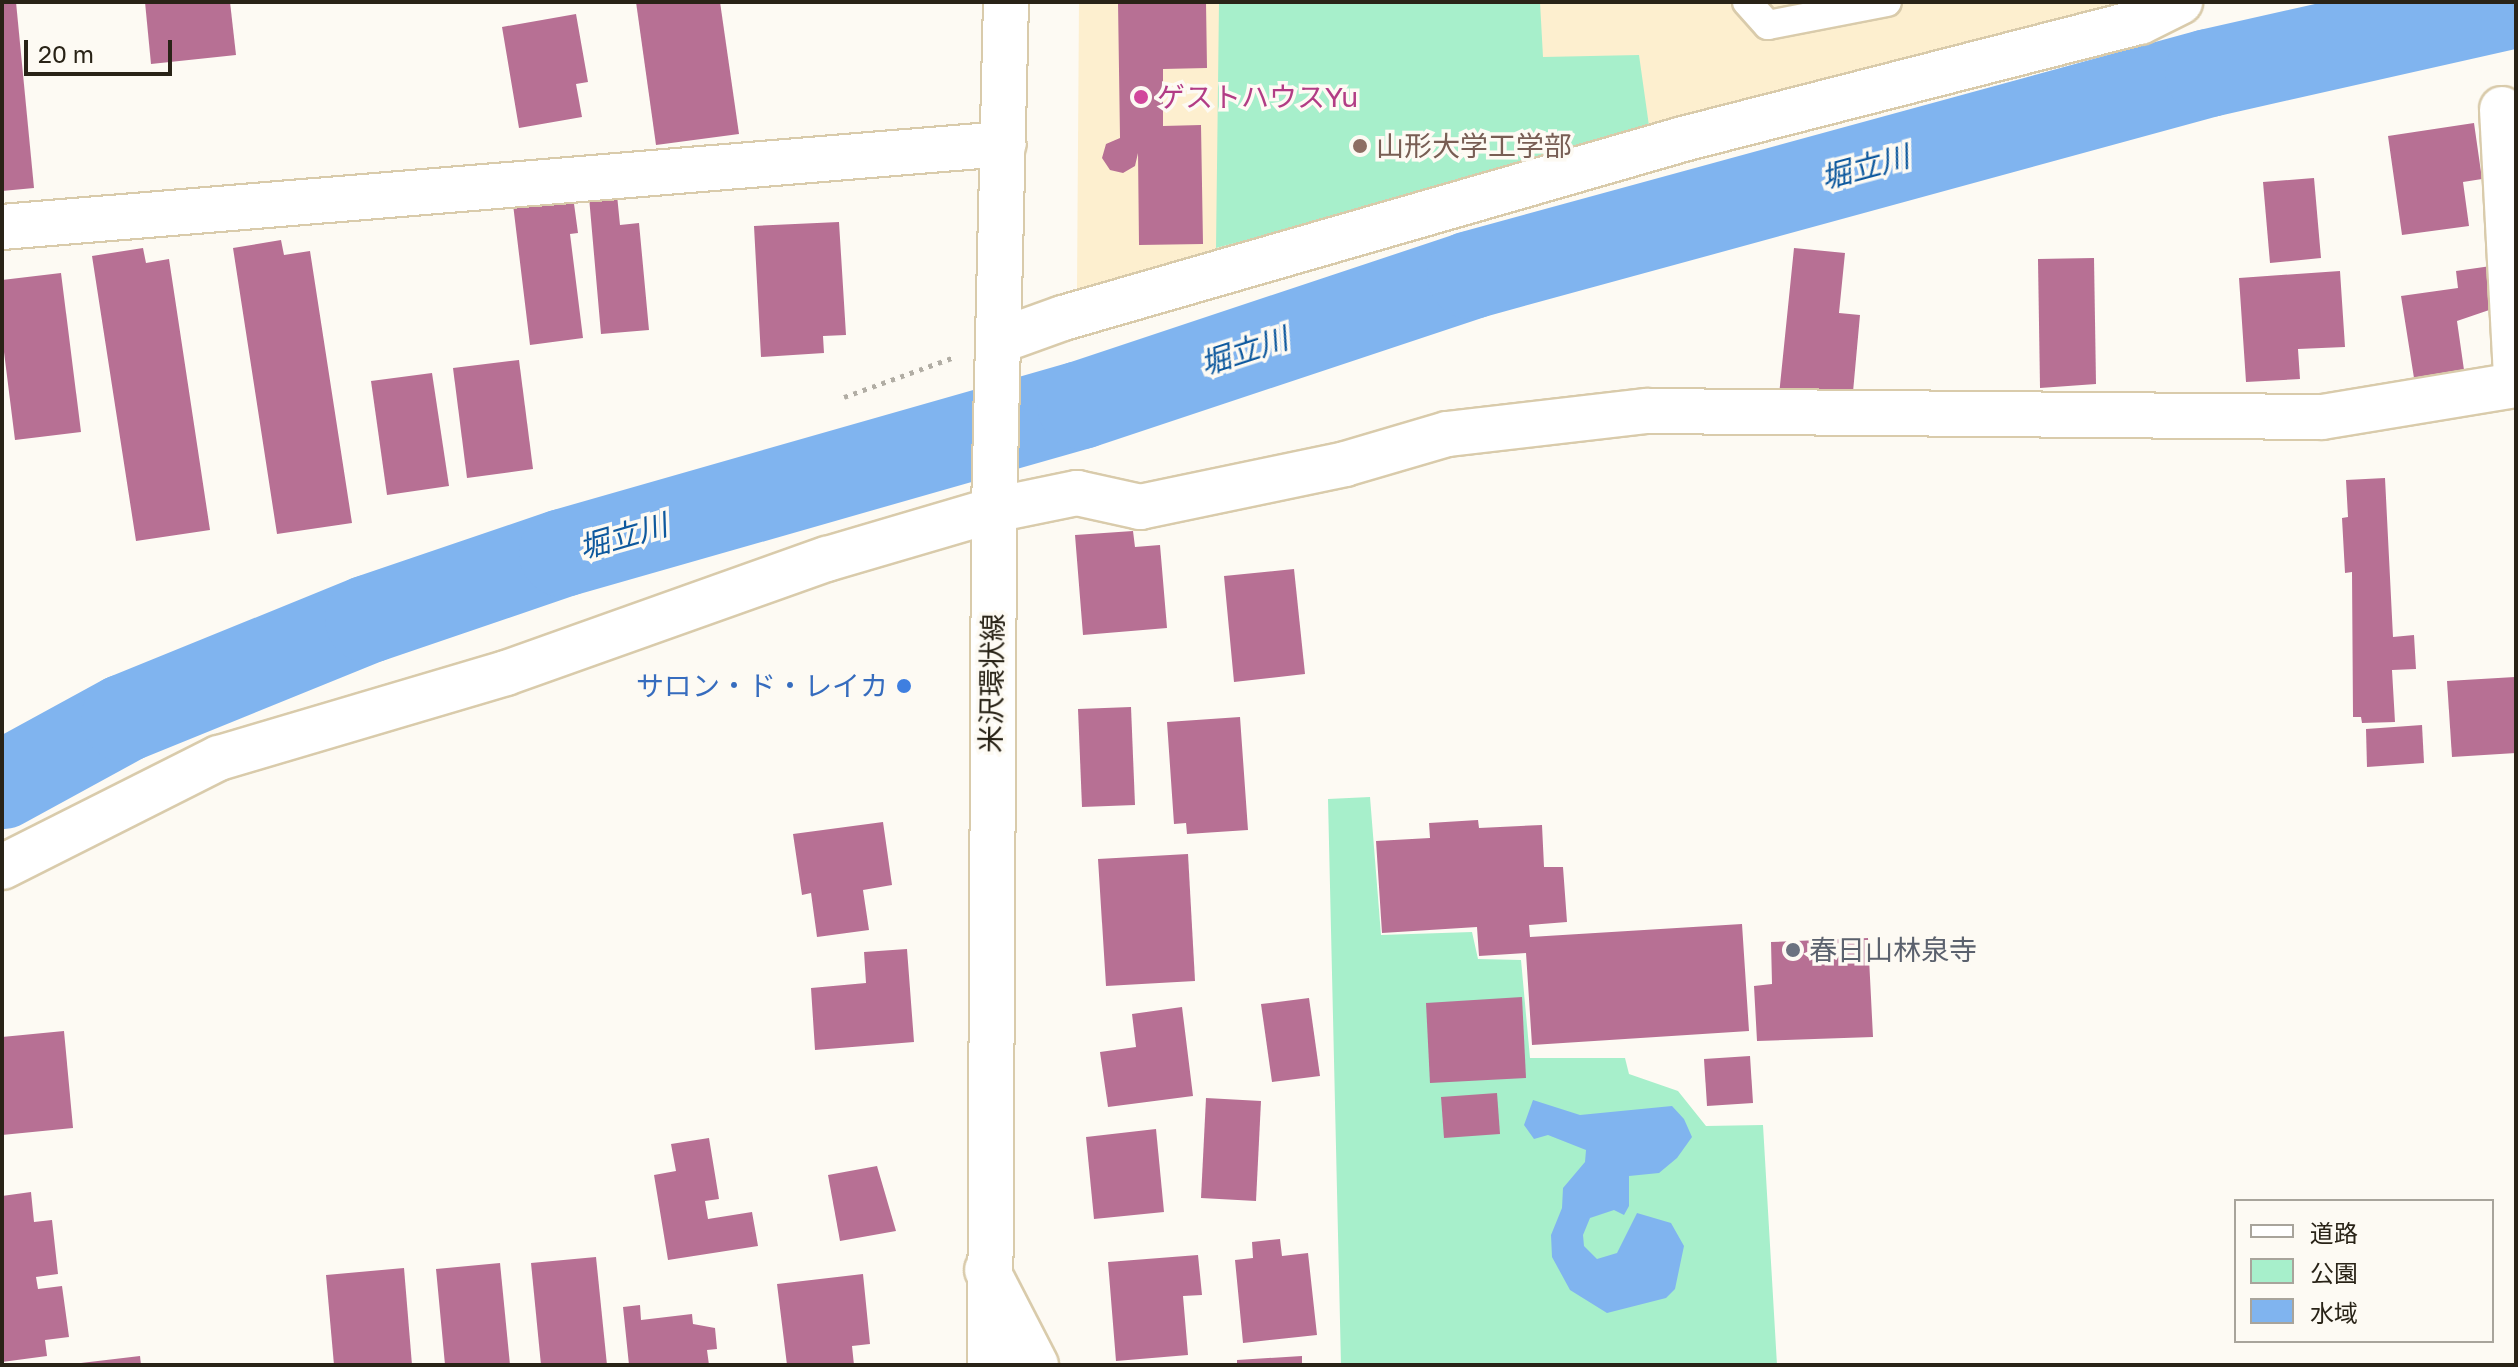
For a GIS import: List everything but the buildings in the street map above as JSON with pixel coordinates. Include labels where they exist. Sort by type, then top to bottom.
[{"type":"street","name":"米沢環状線","points":[[990,1365],[987,1270],[996,501],[1006,2]]},
{"type":"street","points":[[999,349],[1063,318],[1683,139],[2140,22],[2180,2]]},
{"type":"street","points":[[2502,109],[2516,373]]},
{"type":"street","points":[[2,227],[1004,144]]},
{"type":"street","points":[[2,867],[219,758],[506,673],[996,501],[1077,493],[1140,507],[1345,464],[1447,434],[1647,411],[2322,417],[2516,385]]},
{"type":"street","points":[[987,1270],[1036,1365]]},
{"type":"lane","points":[[1747,2],[1768,25],[1887,2]]},
{"type":"path","points":[[844,397],[999,349]]},
{"type":"shaded area","name":"山形大学工学部","points":[[1079,2],[2183,2],[1084,294],[1077,289]]},
{"type":"green space","points":[[1219,2],[1540,2],[1543,57],[1639,55],[1650,133],[1216,248]]},
{"type":"green space","points":[[1370,797],[1381,935],[1472,932],[1478,959],[1521,960],[1530,1058],[1625,1058],[1629,1074],[1678,1091],[1706,1126],[1763,1125],[1777,1365],[1341,1365],[1328,799]]},
{"type":"water","points":[[1533,1100],[1580,1115],[1672,1106],[1684,1119],[1692,1137],[1677,1158],[1659,1173],[1629,1176],[1629,1206],[1624,1215],[1614,1210],[1590,1218],[1583,1235],[1584,1246],[1597,1259],[1617,1253],[1637,1213],[1671,1223],[1684,1246],[1675,1289],[1666,1298],[1607,1313],[1570,1290],[1552,1257],[1551,1235],[1562,1208],[1563,1188],[1585,1162],[1586,1150],[1548,1135],[1534,1139],[1524,1125]]},
{"type":"waterway","name":"堀立川","points":[[2,785],[125,718],[369,619],[563,553],[1081,405],[1471,275],[2209,73],[2516,4]]},
{"type":"place","name":"ゲストハウスYu","points":[[1141,97]]},
{"type":"place","name":"山形大学工学部","points":[[1360,146]]},
{"type":"place","name":"サロン・ド・レイカ","points":[[904,686]]},
{"type":"place","name":"春日山林泉寺","points":[[1793,950]]}]
